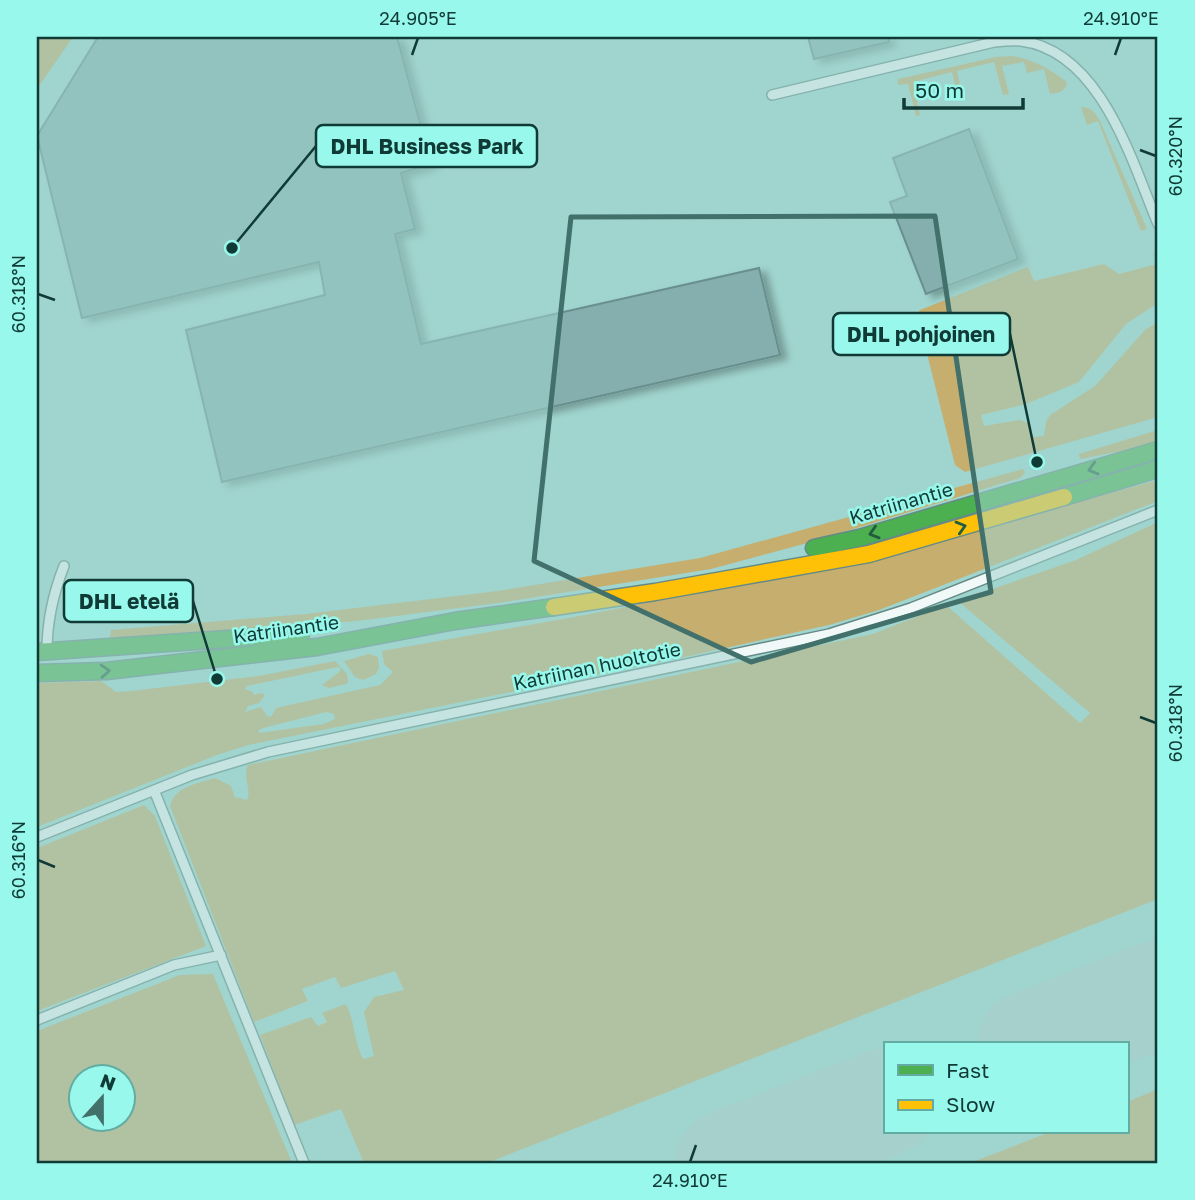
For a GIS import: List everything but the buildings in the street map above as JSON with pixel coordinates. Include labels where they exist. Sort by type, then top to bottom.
[{"type":"main road","name":"Katriinantie","points":[[655,592],[793,553],[859,538],[1158,450]]},
{"type":"main road","name":"Katriinantie","points":[[42,673],[106,671],[317,647],[455,621],[655,592],[869,554],[1158,468]]},
{"type":"main road","name":"Katriinantie","points":[[42,651],[106,649],[455,621]]},
{"type":"lane","points":[[772,95],[994,42],[1020,40],[1036,44],[1067,60],[1093,85],[1118,130],[1158,224]]},
{"type":"lane","name":"Katriinan huoltotie","points":[[37,837],[228,762],[829,634],[911,608],[1158,510]]},
{"type":"lane","points":[[42,673],[42,651],[52,595],[64,566]]},
{"type":"lane","points":[[155,790],[304,1163]]},
{"type":"lane","points":[[37,1020],[174,965],[221,955]]},
{"type":"highlighted area","points":[[935,216],[991,592],[751,662],[534,561],[571,217]]},
{"type":"shaded area","points":[[37,37],[73,37],[37,89]]},
{"type":"shaded area","points":[[996,57],[1027,59],[1048,69],[1067,82],[1065,88],[1050,94],[1044,69],[1027,73],[1024,62],[1002,66],[1009,94],[1003,95],[994,62],[957,71],[963,99],[959,100],[952,72],[913,82],[920,115],[916,116],[908,84],[898,85],[898,79]]},
{"type":"shaded area","points":[[1081,107],[1092,111],[1100,121],[1147,229],[1141,231],[1098,121],[1087,125]]},
{"type":"shaded area","points":[[1153,254],[1158,257],[1158,303],[1126,324],[1079,382],[1026,404],[981,415],[984,426],[1020,420],[1028,423],[1033,437],[1044,436],[1050,415],[1095,386],[1145,330],[1158,322],[1158,417],[965,472],[955,465],[917,314],[920,310],[1028,267],[1034,281],[1104,264],[1119,274],[1157,264]]},
{"type":"shaded area","points":[[1158,430],[1158,444],[1080,459],[1079,454]]},
{"type":"shaded area","points":[[1023,469],[1025,473],[1020,478],[811,542],[711,569],[498,603],[357,621],[110,639],[111,630],[306,614],[498,591],[700,558]]},
{"type":"shaded area","points":[[1158,480],[1158,501],[879,610],[829,625],[680,658],[248,745],[37,827],[37,683],[101,681],[116,692],[131,691],[259,676],[335,661],[347,674],[346,684],[329,688],[322,685],[339,672],[341,669],[338,667],[247,686],[245,689],[253,692],[253,695],[265,695],[259,703],[248,706],[245,712],[261,707],[267,716],[271,717],[276,708],[380,685],[393,672],[384,664],[382,651],[585,615],[872,558]],"holes":[[[326,712],[334,714],[335,719],[324,724],[259,733],[263,728]]]},
{"type":"shaded area","points":[[1158,522],[1158,899],[487,1163],[364,1163],[341,1109],[294,1125],[260,1035],[311,1017],[318,1026],[327,1022],[322,1013],[346,1004],[363,1059],[374,1056],[364,1012],[374,997],[404,990],[395,971],[341,988],[335,977],[302,989],[308,1001],[254,1022],[170,806],[182,790],[215,778],[231,786],[235,797],[247,800],[248,765],[873,634],[946,605],[1080,723],[1090,713],[958,601],[1076,560]]},
{"type":"shaded area","points":[[369,654],[378,657],[379,668],[376,674],[363,680],[355,677],[344,661]]},
{"type":"shaded area","points":[[144,805],[155,816],[206,946],[37,1011],[37,848]]},
{"type":"shaded area","points":[[213,974],[292,1163],[37,1163],[37,1031],[180,975]]},
{"type":"shaded area","points":[[1158,1089],[1158,1163],[970,1163],[1045,1134],[1128,1134],[1128,1102]]},
{"type":"runway","points":[[1036,1042],[1158,994]]},
{"type":"runway","points":[[729,1163],[884,1102]]},
{"type":"traffic: fast","points":[[814,548],[859,538],[1158,450]]},
{"type":"traffic: fast","points":[[1064,497],[1158,469]]},
{"type":"traffic: fast","points":[[37,673],[106,671],[317,647],[455,621],[554,607]]},
{"type":"traffic: fast","points":[[37,652],[301,634]]},
{"type":"traffic: slow","points":[[554,607],[869,554],[1064,497]]},
{"type":"place","name":"DHL Business Park","points":[[232,248]]},
{"type":"place","name":"DHL pohjoinen","points":[[1037,462]]},
{"type":"place","name":"DHL etelä","points":[[217,679]]}]
